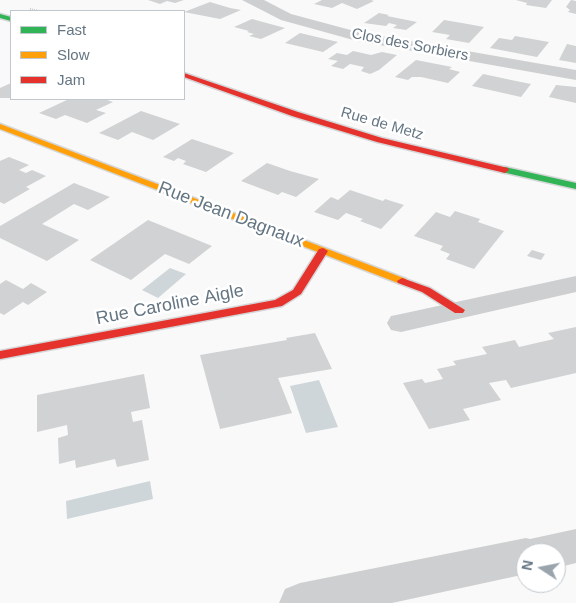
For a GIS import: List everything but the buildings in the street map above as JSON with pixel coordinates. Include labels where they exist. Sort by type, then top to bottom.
[{"type":"street","name":"Clos des Sorbiers","points":[[249,0],[263,4],[286,17],[357,36],[576,75]]},
{"type":"street","name":"Rue de Metz","points":[[185,75],[295,114],[380,140],[443,157],[576,186]]},
{"type":"street","name":"Rue Jean Dagnaux","points":[[0,126],[426,290],[459,310]]},
{"type":"street","name":"Rue Caroline Aigle","points":[[0,355],[278,303],[297,292],[323,251]]},
{"type":"street","points":[[401,323],[576,284]]},
{"type":"street","points":[[300,603],[516,558]]},
{"type":"shaded area","points":[[170,268],[186,274],[158,298],[142,290]]},
{"type":"shaded area","points":[[319,380],[338,427],[306,433],[290,386]]},
{"type":"shaded area","points":[[150,481],[153,499],[67,519],[66,501]]},
{"type":"traffic: fast","points":[[0,16],[10,19]]},
{"type":"traffic: fast","points":[[505,170],[576,186]]},
{"type":"traffic: slow","points":[[0,126],[402,281]]},
{"type":"traffic: jam","points":[[185,75],[295,114],[380,140],[505,170]]},
{"type":"traffic: jam","points":[[0,355],[278,303],[297,292],[323,251]]},
{"type":"traffic: jam","points":[[402,281],[426,290],[459,310]]}]
